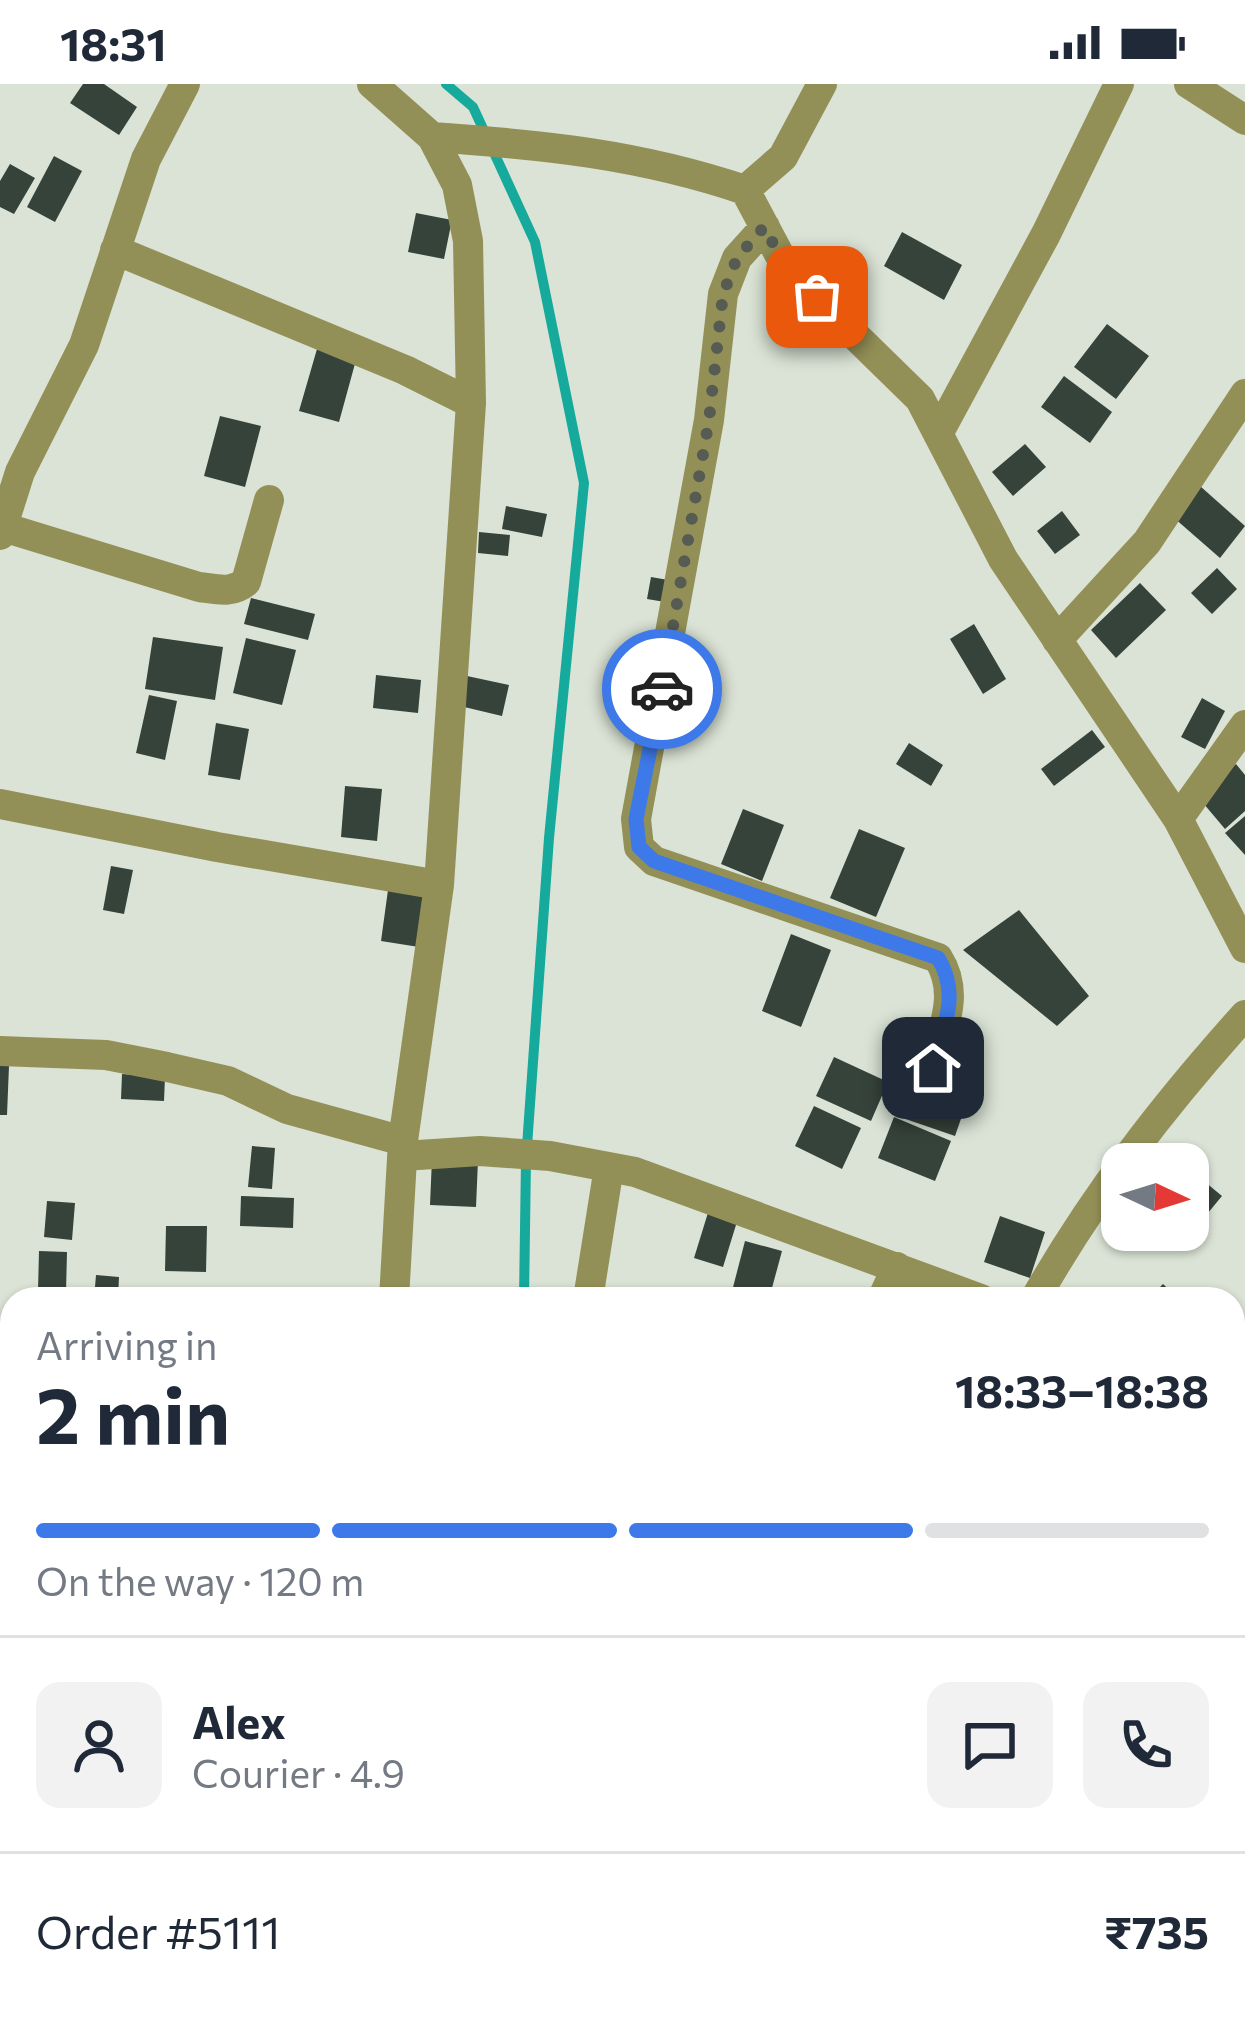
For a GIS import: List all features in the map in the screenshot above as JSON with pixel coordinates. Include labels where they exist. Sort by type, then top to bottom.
[{"type":"street","points":[[185,84],[146,159],[84,345],[20,472],[2,531],[199,586],[237,589],[246,582],[269,500]]},
{"type":"street","points":[[372,84],[432,137],[458,184],[468,241],[471,404],[439,885],[403,1148],[395,1287]]},
{"type":"street","points":[[745,190],[783,157],[821,84]]},
{"type":"street","points":[[938,434],[1046,234],[1119,84]]},
{"type":"street","points":[[1189,84],[1245,120]]},
{"type":"street","points":[[432,137],[607,153],[745,190],[787,269],[920,399],[1003,559],[1236,902],[1245,949]]},
{"type":"street","points":[[764,227],[737,258],[723,294],[709,420],[636,819],[639,847],[654,861],[938,958],[949,975],[951,997],[933,1068]]},
{"type":"street","points":[[116,250],[405,370],[471,404]]},
{"type":"street","points":[[1057,640],[1147,542],[1245,394]]},
{"type":"street","points":[[1178,819],[1245,725]]},
{"type":"street","points":[[0,804],[217,848],[439,885]]},
{"type":"street","points":[[1042,1287],[1077,1224],[1167,1101],[1245,1015]]},
{"type":"street","points":[[0,1051],[106,1055],[167,1066],[228,1081],[287,1109],[403,1148],[550,1156],[609,1167],[658,1180],[950,1287]]},
{"type":"street","points":[[590,1287],[609,1167]]},
{"type":"street","points":[[888,1287],[897,1267]]},
{"type":"building","points":[[83,84],[104,84],[137,107],[119,135],[70,103]]},
{"type":"building","points":[[54,156],[82,171],[55,222],[27,207]]},
{"type":"building","points":[[10,164],[35,178],[14,214],[0,207],[0,181]]},
{"type":"building","points":[[416,213],[452,220],[444,259],[408,252]]},
{"type":"building","points":[[902,232],[962,265],[944,300],[884,266]]},
{"type":"building","points":[[1107,324],[1149,356],[1116,399],[1074,367]]},
{"type":"building","points":[[317,349],[356,360],[339,422],[299,411]]},
{"type":"building","points":[[1064,376],[1112,412],[1090,443],[1041,407]]},
{"type":"building","points":[[220,416],[261,426],[245,487],[204,476]]},
{"type":"building","points":[[1025,444],[1046,467],[1013,496],[992,472]]},
{"type":"building","points":[[1200,486],[1245,526],[1220,558],[1173,517]]},
{"type":"building","points":[[506,506],[547,514],[542,537],[502,529]]},
{"type":"building","points":[[1062,511],[1080,535],[1055,554],[1037,531]]},
{"type":"building","points":[[479,532],[510,535],[508,556],[478,553]]},
{"type":"building","points":[[1217,568],[1237,589],[1212,614],[1191,593]]},
{"type":"building","points":[[651,577],[674,581],[671,603],[647,599]]},
{"type":"building","points":[[1140,583],[1166,610],[1116,658],[1091,630]]},
{"type":"building","points":[[251,598],[315,614],[308,640],[244,624]]},
{"type":"building","points":[[974,624],[1006,679],[983,694],[950,639]]},
{"type":"building","points":[[153,637],[223,647],[215,700],[145,689]]},
{"type":"building","points":[[246,638],[296,650],[282,705],[233,693]]},
{"type":"building","points":[[376,675],[421,680],[418,713],[373,708]]},
{"type":"building","points":[[467,676],[509,685],[502,716],[460,706]]},
{"type":"building","points":[[149,695],[177,701],[165,760],[136,753]]},
{"type":"building","points":[[1202,698],[1225,711],[1205,749],[1181,737]]},
{"type":"building","points":[[216,723],[249,729],[240,780],[208,775]]},
{"type":"building","points":[[1092,730],[1105,747],[1054,786],[1041,769]]},
{"type":"building","points":[[909,743],[943,765],[931,786],[896,764]]},
{"type":"building","points":[[1236,764],[1245,775],[1245,811],[1225,829],[1198,797]]},
{"type":"building","points":[[345,786],[382,789],[377,841],[341,837]]},
{"type":"building","points":[[743,809],[784,825],[762,881],[721,864]]},
{"type":"building","points":[[1245,816],[1245,855],[1225,833]]},
{"type":"building","points":[[859,829],[905,848],[876,917],[830,898]]},
{"type":"building","points":[[111,866],[133,870],[124,914],[103,910]]},
{"type":"building","points":[[388,890],[426,895],[419,947],[381,941]]},
{"type":"building","points":[[1019,910],[1089,996],[1057,1026],[963,950]]},
{"type":"building","points":[[791,934],[831,950],[801,1027],[762,1011]]},
{"type":"building","points":[[834,1057],[888,1082],[871,1121],[816,1096]]},
{"type":"building","points":[[0,1065],[9,1066],[7,1115],[0,1115]]},
{"type":"building","points":[[122,1074],[165,1077],[164,1101],[121,1099]]},
{"type":"building","points":[[900,1090],[963,1113],[955,1136],[891,1114]]},
{"type":"building","points":[[814,1106],[861,1128],[842,1169],[795,1146]]},
{"type":"building","points":[[894,1117],[951,1141],[935,1181],[878,1158]]},
{"type":"building","points":[[252,1146],[275,1148],[272,1189],[248,1187]]},
{"type":"building","points":[[432,1158],[478,1160],[476,1207],[430,1205]]},
{"type":"building","points":[[1209,1185],[1222,1196],[1209,1212]]},
{"type":"building","points":[[241,1196],[294,1198],[293,1228],[240,1226]]},
{"type":"building","points":[[47,1201],[75,1203],[72,1240],[44,1237]]},
{"type":"building","points":[[711,1203],[740,1212],[723,1267],[694,1258]]},
{"type":"building","points":[[1000,1216],[1045,1232],[1030,1278],[984,1262]]},
{"type":"building","points":[[166,1226],[207,1226],[206,1272],[165,1271]]},
{"type":"building","points":[[745,1241],[782,1251],[772,1287],[733,1287]]},
{"type":"building","points":[[39,1251],[67,1252],[66,1287],[38,1287]]},
{"type":"building","points":[[96,1275],[119,1277],[119,1287],[95,1287]]},
{"type":"waterway","points":[[446,84],[473,107],[535,242],[584,483],[549,838],[526,1160],[524,1287]]},
{"type":"way so far","points":[[662,689],[709,420],[723,294],[737,258],[764,227],[787,269],[817,297]]},
{"type":"route","points":[[662,689],[636,819],[639,847],[654,861],[938,958],[949,975],[951,997],[933,1068]]}]
